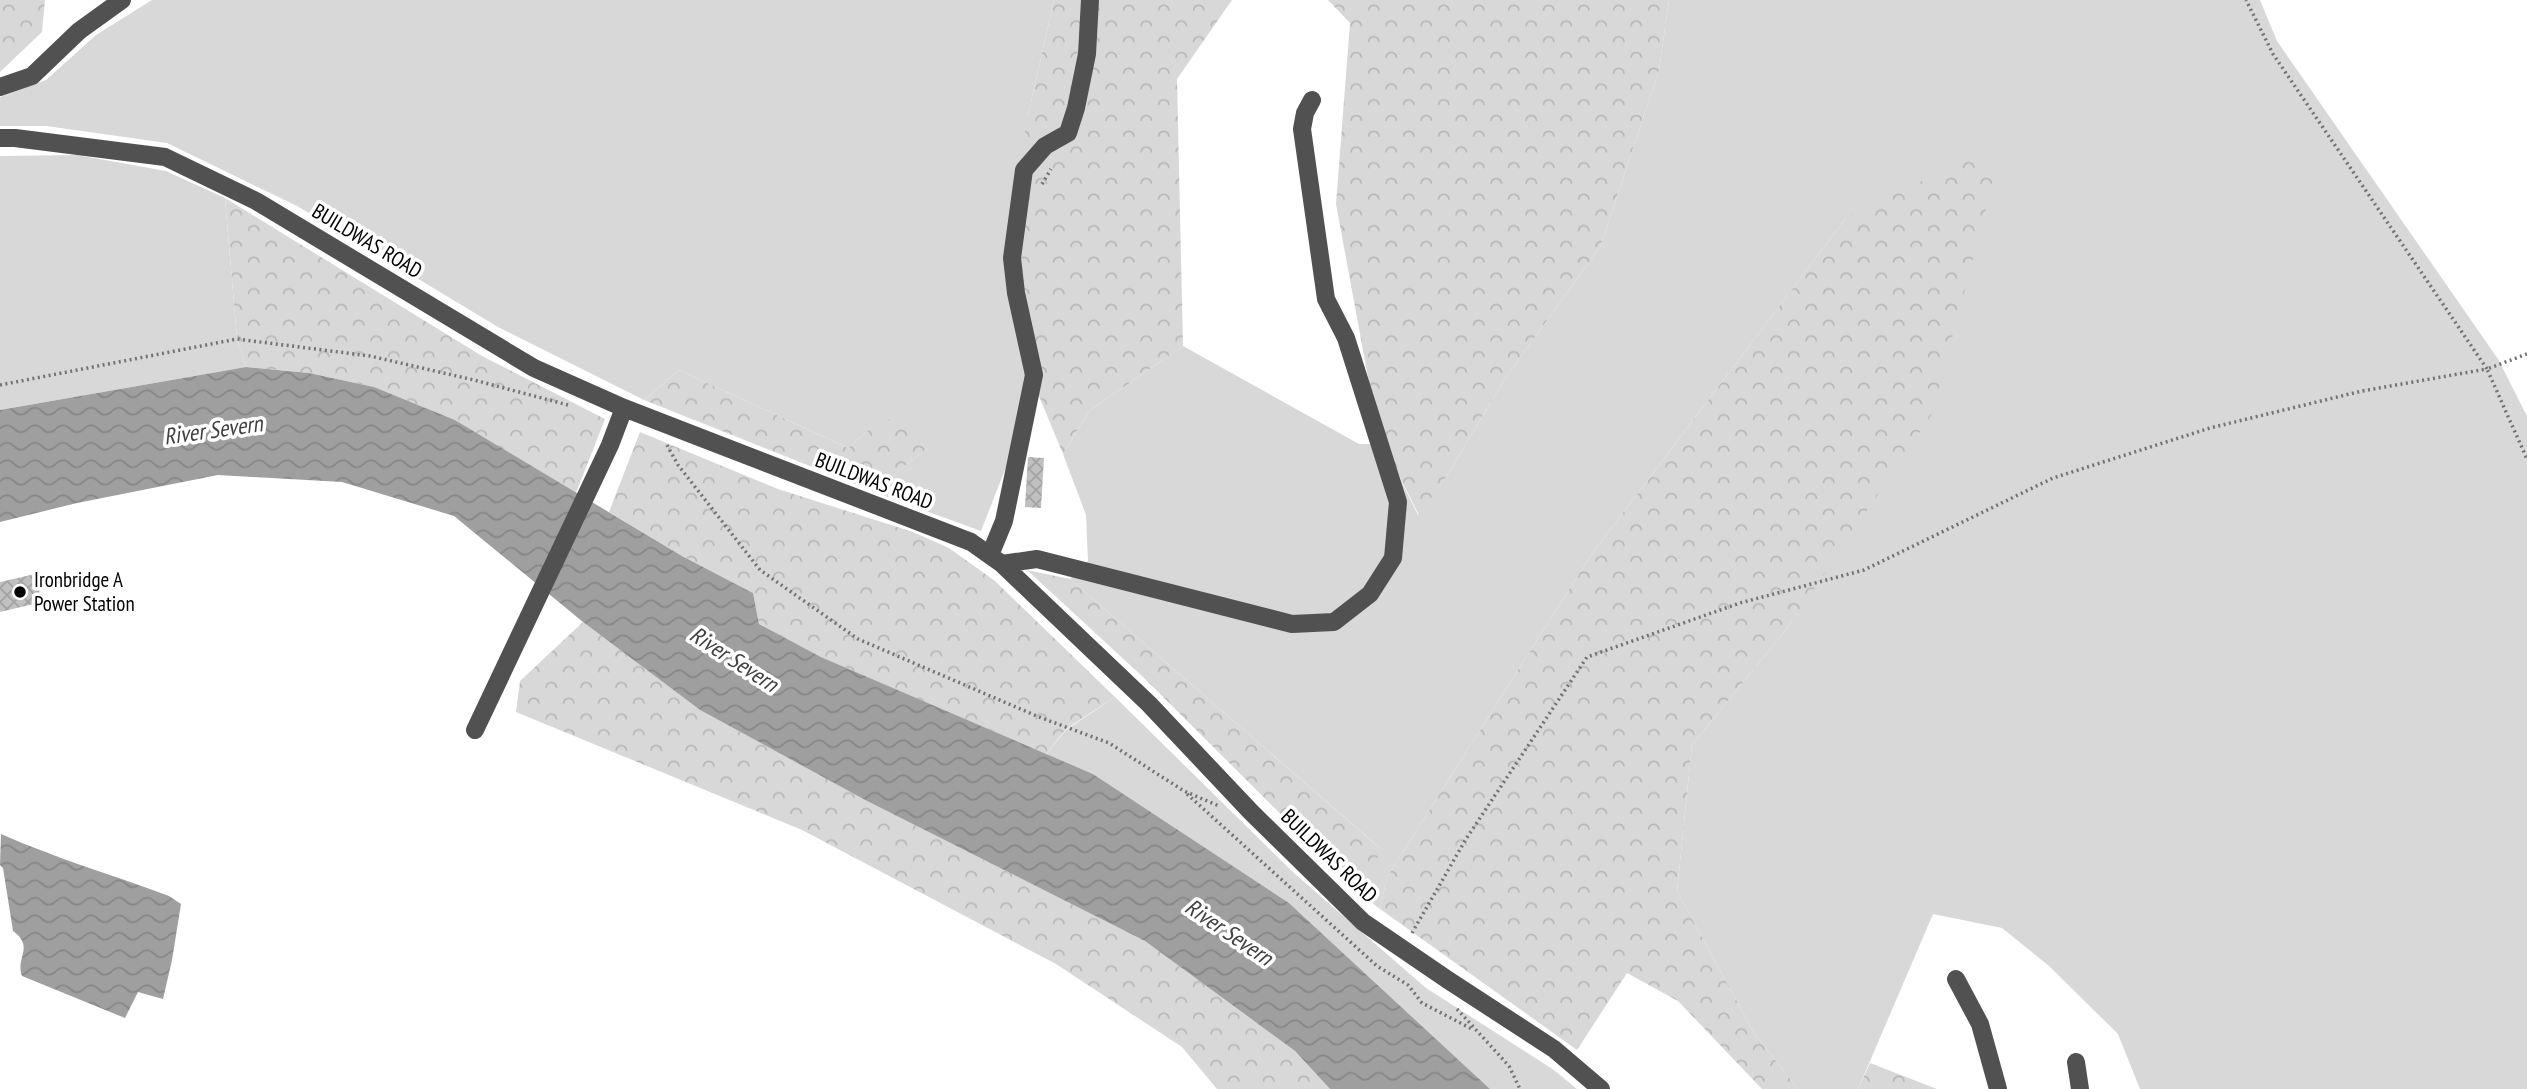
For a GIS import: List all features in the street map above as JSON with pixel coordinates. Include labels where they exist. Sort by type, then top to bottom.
[{"type":"street","points":[[1090,0],[1087,54],[1068,133],[1045,146],[1024,170],[1012,258],[1016,293],[1034,374],[996,559],[1037,559],[1292,624],[1334,622],[1370,594],[1393,558],[1398,502],[1346,338],[1326,299],[1302,129],[1305,113],[1312,100]]},
{"type":"street","points":[[0,87],[32,76],[113,3]]},
{"type":"street","name":"BUILDWAS ROAD","points":[[0,138],[165,157],[256,201],[534,368],[624,408],[971,542],[996,559],[1149,704],[1251,812],[1363,922],[1554,1049],[1601,1089]]},
{"type":"street","points":[[475,730],[610,445],[624,408]]},
{"type":"street","points":[[1956,979],[1980,1024],[1998,1089]]},
{"type":"street","points":[[2076,1062],[2080,1089]]},
{"type":"path","points":[[2246,0],[2273,54],[2487,369],[2527,459]]},
{"type":"path","points":[[1040,186],[1053,165]]},
{"type":"path","points":[[0,385],[237,339],[370,356],[576,407],[586,391]]},
{"type":"path","points":[[1403,947],[1466,839],[1587,657],[1740,603],[1864,570],[2053,478],[2210,428],[2362,391],[2487,369],[2527,354]]},
{"type":"path","points":[[670,426],[665,440],[678,465],[760,570],[858,639],[1039,717],[1109,743],[1184,791],[1377,966],[1408,985],[1422,1003],[1476,1031]]},
{"type":"path","points":[[1184,791],[1236,813],[1251,812]]},
{"type":"path","points":[[1449,1000],[1510,1066],[1520,1089]]},
{"type":"green space","points":[[0,0],[45,0],[42,32],[0,72]]},
{"type":"green space","points":[[152,0],[1054,0],[1028,115],[1029,372],[1015,444],[981,531],[893,499],[891,477],[929,447],[871,428],[848,448],[679,370],[644,400],[498,327],[297,206],[167,143],[46,126],[0,126],[0,97],[46,80],[96,35]]},
{"type":"green space","points":[[1054,0],[1232,0],[1177,79],[1183,346],[1089,411],[1063,454],[1029,372],[1003,263],[1028,115]]},
{"type":"green space","points":[[1328,0],[1669,0],[1659,70],[1600,247],[1504,380],[1448,474],[1419,515],[1383,444],[1377,426],[1336,204],[1350,23]]},
{"type":"green space","points":[[1669,0],[2260,0],[2277,41],[2498,359],[2527,416],[2527,1089],[2140,1089],[2118,1034],[2049,966],[2002,928],[1933,914],[1858,1089],[1798,1089],[1754,1033],[1677,891],[1692,745],[1792,622],[1846,218],[1591,555],[1387,877],[1380,909],[1362,895],[1380,848],[1070,579],[1088,561],[1086,515],[1063,454],[1089,411],[1183,346],[1359,444],[1383,444],[1418,515],[1448,474],[1504,380],[1600,247],[1659,70]]},
{"type":"green space","points":[[1980,153],[1997,168],[1932,414],[1792,622],[1692,745],[1677,891],[1754,1033],[1798,1089],[1762,1089],[1678,1001],[1627,973],[1577,1050],[1380,909],[1387,877],[1591,555],[1846,218]]},
{"type":"green space","points":[[77,155],[166,171],[225,198],[237,339],[246,367],[0,410],[0,156]]},
{"type":"green space","points":[[225,198],[482,356],[605,419],[576,493],[455,420],[374,387],[309,373],[246,367],[237,339]]},
{"type":"green space","points":[[679,370],[848,448],[871,428],[896,416],[926,430],[929,447],[891,477],[893,499],[644,400]]},
{"type":"green space","points":[[640,432],[778,489],[913,532],[949,548],[995,581],[1115,697],[1066,729],[1046,754],[821,657],[759,624],[753,593],[682,556],[609,512]]},
{"type":"green space","points":[[1027,570],[1070,579],[1381,849],[1362,895],[1143,677]]},
{"type":"green space","points":[[583,622],[700,710],[867,801],[1145,941],[1295,1051],[1330,1089],[1217,1089],[1182,1047],[1056,964],[802,830],[516,712],[520,681]]},
{"type":"green space","points":[[1115,697],[1295,874],[1426,988],[1554,1070],[1577,1089],[1490,1089],[1289,903],[1093,774],[1046,754],[1066,730]]},
{"type":"green space","points":[[1870,1063],[1937,1089],[1858,1089]]},
{"type":"water","name":"River Severn","points":[[246,367],[309,373],[374,387],[455,420],[682,556],[753,593],[759,624],[821,657],[1093,774],[1289,903],[1490,1089],[1330,1089],[1295,1051],[1145,941],[867,801],[700,710],[583,622],[454,516],[342,482],[218,475],[77,503],[0,522],[0,410]]},
{"type":"water","points":[[1,834],[169,896],[181,904],[163,999],[138,992],[125,1018],[22,976],[24,948],[23,942],[13,931],[3,868],[0,865]]},
{"type":"building","points":[[1028,457],[1044,458],[1041,508],[1025,507]]},
{"type":"building","name":"Ironbridge A Power Station","points":[[35,574],[42,602],[0,612],[0,582]]},
{"type":"place","name":"Ironbridge A Power Station","points":[[20,592]]}]
